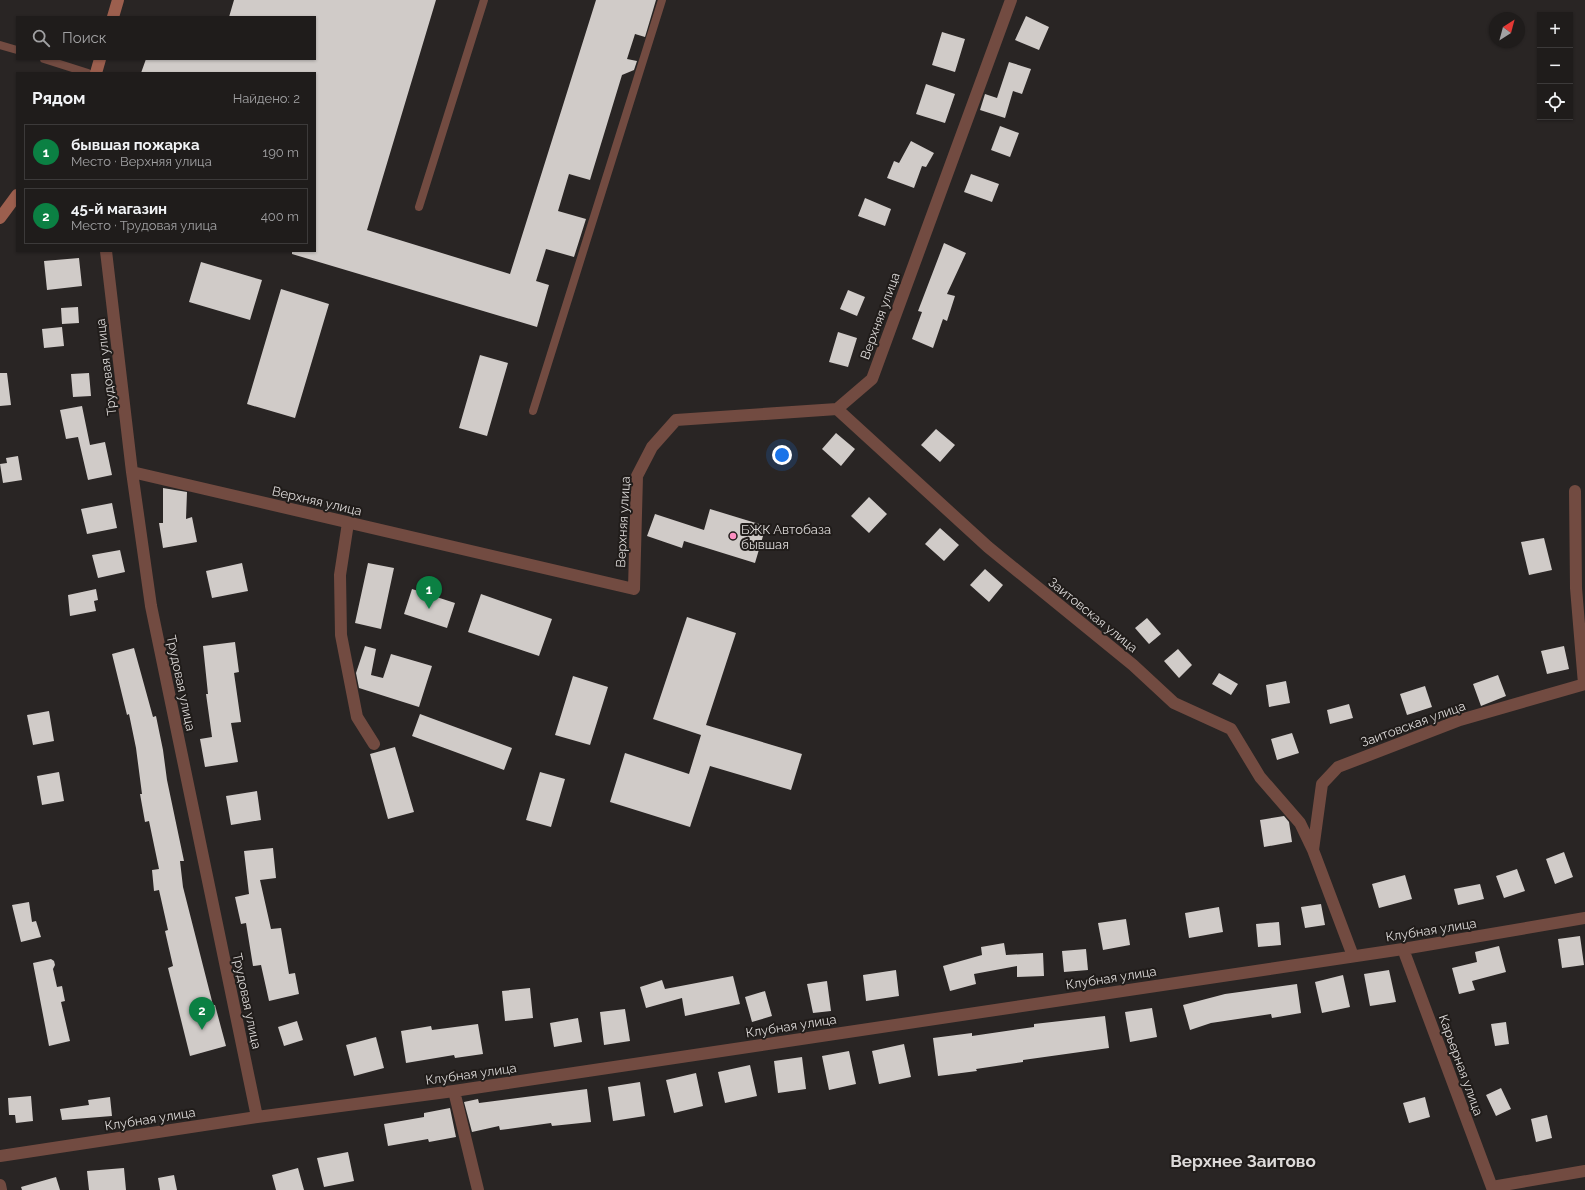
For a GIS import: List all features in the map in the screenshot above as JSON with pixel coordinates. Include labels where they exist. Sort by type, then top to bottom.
[{"type":"main road","points":[[113,16],[118,0]]},
{"type":"main road","points":[[96,72],[100,60]]},
{"type":"main road","points":[[0,218],[16,196]]},
{"type":"street","name":"Верхняя улица","points":[[132,472],[634,589],[637,476],[652,446],[676,420],[837,409],[872,380],[1011,0]]},
{"type":"street","name":"Трудовая улица","points":[[106,252],[132,472],[151,606],[257,1117]]},
{"type":"street","name":"Заитовская улица","points":[[837,409],[988,547],[1133,665],[1174,703],[1231,729],[1260,777],[1300,823],[1313,850],[1353,956]]},
{"type":"street","points":[[1575,492],[1576,588],[1584,684]]},
{"type":"street","points":[[348,523],[340,575],[341,635],[357,717],[374,744]]},
{"type":"street","name":"Заитовская улица","points":[[1313,850],[1322,784],[1338,767],[1460,720],[1584,684]]},
{"type":"street","name":"Клубная улица","points":[[0,1156],[257,1117],[454,1091],[1403,949],[1585,918]]},
{"type":"street","name":"Карьерная улица","points":[[1403,949],[1492,1189]]},
{"type":"street","points":[[454,1091],[478,1190]]},
{"type":"street","points":[[1492,1189],[1585,1171]]},
{"type":"street","points":[[0,1185],[1,1190]]},
{"type":"lane","points":[[419,207],[484,0]]},
{"type":"lane","points":[[533,411],[662,0]]},
{"type":"lane","points":[[0,45],[16,50]]},
{"type":"lane","points":[[47,60],[85,72]]},
{"type":"building","points":[[234,0],[436,0],[367,230],[510,274],[596,0],[656,0],[645,37],[635,34],[627,59],[637,61],[634,70],[622,75],[590,180],[569,174],[558,211],[586,219],[574,257],[546,249],[536,281],[549,285],[537,327],[292,254],[292,252],[316,252],[316,72],[141,72],[146,60],[316,60],[316,16],[229,16]]},
{"type":"building","points":[[1026,16],[1049,27],[1039,50],[1015,40]]},
{"type":"building","points":[[942,32],[965,39],[955,72],[932,65]]},
{"type":"building","points":[[1009,62],[1031,69],[1022,94],[1013,91],[1005,118],[980,110],[985,94],[997,98]]},
{"type":"building","points":[[926,84],[955,94],[945,123],[916,114]]},
{"type":"building","points":[[1000,126],[1019,133],[1010,157],[991,150]]},
{"type":"building","points":[[911,141],[934,153],[926,167],[922,166],[914,188],[887,178],[894,161],[899,163]]},
{"type":"building","points":[[971,174],[999,184],[992,202],[964,192]]},
{"type":"building","points":[[865,198],[891,209],[885,226],[858,216]]},
{"type":"building","points":[[944,243],[966,253],[947,294],[955,296],[947,321],[943,319],[933,348],[912,339],[922,312],[918,311]]},
{"type":"building","points":[[79,258],[82,286],[47,290],[44,261]]},
{"type":"building","points":[[201,262],[262,280],[250,320],[189,302]]},
{"type":"building","points":[[281,289],[329,304],[295,418],[247,404]]},
{"type":"building","points":[[848,290],[865,297],[857,316],[840,309]]},
{"type":"building","points":[[78,307],[79,323],[62,324],[61,308]]},
{"type":"building","points":[[62,327],[64,346],[44,348],[42,329]]},
{"type":"building","points":[[838,332],[857,338],[848,367],[829,362]]},
{"type":"building","points":[[480,355],[508,363],[487,436],[459,428]]},
{"type":"building","points":[[0,373],[7,373],[11,405],[0,406]]},
{"type":"building","points":[[89,373],[91,396],[73,397],[71,374]]},
{"type":"building","points":[[82,406],[90,445],[105,442],[112,475],[88,480],[78,437],[66,439],[60,410]]},
{"type":"building","points":[[936,429],[955,445],[940,462],[921,445]]},
{"type":"building","points":[[836,433],[855,449],[841,466],[822,449]]},
{"type":"building","points":[[18,456],[22,480],[3,483],[0,464],[7,463],[6,458]]},
{"type":"building","points":[[163,488],[187,492],[186,519],[192,517],[197,542],[163,548],[159,523],[163,523]]},
{"type":"building","points":[[869,497],[887,514],[869,533],[851,516]]},
{"type":"building","points":[[112,503],[117,528],[87,534],[81,509]]},
{"type":"building","name":"БЖК Автобаза бывшая","points":[[710,509],[766,526],[755,563],[684,541],[682,548],[647,536],[655,514],[704,530]]},
{"type":"building","points":[[940,528],[959,545],[944,561],[925,544]]},
{"type":"building","points":[[1544,538],[1552,570],[1529,575],[1521,542]]},
{"type":"building","points":[[120,550],[125,572],[98,578],[92,555]]},
{"type":"building","points":[[242,563],[248,591],[212,598],[206,571]]},
{"type":"building","points":[[368,563],[394,568],[381,629],[355,623]]},
{"type":"building","points":[[985,569],[1003,585],[989,602],[970,585]]},
{"type":"building","points":[[96,589],[98,600],[94,601],[96,611],[70,616],[68,595]]},
{"type":"building","points":[[412,589],[455,603],[447,628],[404,614]]},
{"type":"building","points":[[481,594],[552,619],[539,656],[468,632]]},
{"type":"building","points":[[687,617],[736,633],[706,725],[802,754],[791,790],[710,766],[690,827],[610,802],[625,753],[689,774],[701,735],[653,719]]},
{"type":"building","points":[[1147,618],[1161,634],[1149,644],[1135,628]]},
{"type":"building","points":[[235,642],[239,672],[234,673],[241,722],[231,723],[238,762],[205,767],[200,739],[212,737],[206,694],[208,694],[203,646]]},
{"type":"building","points":[[365,646],[376,649],[371,675],[383,678],[391,654],[432,666],[419,707],[359,688],[356,673]]},
{"type":"building","points":[[1564,646],[1569,669],[1547,674],[1541,651]]},
{"type":"building","points":[[134,648],[153,717],[156,716],[167,780],[184,861],[180,861],[183,887],[213,1005],[215,1005],[226,1046],[190,1056],[168,968],[173,966],[165,931],[168,930],[159,890],[154,891],[152,870],[159,869],[149,821],[145,822],[140,794],[142,794],[136,748],[129,714],[127,715],[112,654]]},
{"type":"building","points":[[1178,649],[1192,665],[1179,678],[1164,661]]},
{"type":"building","points":[[1219,673],[1238,684],[1231,695],[1212,684]]},
{"type":"building","points":[[1498,675],[1506,696],[1481,706],[1473,684]]},
{"type":"building","points":[[573,676],[608,687],[590,745],[555,735]]},
{"type":"building","points":[[1286,681],[1290,703],[1269,707],[1266,685]]},
{"type":"building","points":[[1425,686],[1432,707],[1407,715],[1400,694]]},
{"type":"building","points":[[1349,704],[1353,718],[1330,724],[1327,710]]},
{"type":"building","points":[[49,711],[54,741],[33,745],[27,715]]},
{"type":"building","points":[[420,714],[512,748],[504,770],[412,736]]},
{"type":"building","points":[[1292,733],[1299,753],[1277,760],[1271,739]]},
{"type":"building","points":[[395,747],[414,812],[388,819],[370,754]]},
{"type":"building","points":[[59,772],[64,801],[42,805],[37,776]]},
{"type":"building","points":[[540,772],[565,779],[551,827],[526,820]]},
{"type":"building","points":[[257,791],[261,820],[231,825],[226,796]]},
{"type":"building","points":[[1284,816],[1289,822],[1292,842],[1264,847],[1260,820]]},
{"type":"building","points":[[273,848],[276,878],[260,880],[271,929],[281,928],[289,974],[295,973],[299,994],[269,1001],[261,965],[253,966],[246,923],[241,924],[235,897],[249,894],[244,851]]},
{"type":"building","points":[[1564,852],[1573,877],[1555,884],[1546,859]]},
{"type":"building","points":[[1517,869],[1525,891],[1504,898],[1496,876]]},
{"type":"building","points":[[1405,875],[1412,899],[1379,908],[1372,884]]},
{"type":"building","points":[[1480,884],[1484,899],[1458,905],[1454,889]]},
{"type":"building","points":[[29,902],[32,922],[36,921],[41,937],[21,942],[12,905]]},
{"type":"building","points":[[1321,904],[1325,925],[1305,928],[1301,907]]},
{"type":"building","points":[[1219,907],[1223,932],[1189,938],[1185,913]]},
{"type":"building","points":[[1126,919],[1130,945],[1103,950],[1098,923]]},
{"type":"building","points":[[1279,922],[1281,945],[1258,947],[1256,924]]},
{"type":"building","points":[[1580,936],[1584,965],[1562,968],[1558,939]]},
{"type":"building","points":[[1004,943],[1006,955],[1043,953],[1044,976],[1017,977],[1017,966],[974,974],[976,984],[950,991],[943,966],[982,955],[981,947]]},
{"type":"building","points":[[1499,946],[1506,972],[1472,981],[1475,990],[1459,994],[1452,968],[1477,962],[1475,952]]},
{"type":"building","points":[[1086,949],[1088,970],[1064,972],[1062,951]]},
{"type":"building","points":[[51,959],[54,961],[55,965],[53,969],[57,987],[62,986],[65,1001],[61,1002],[70,1041],[49,1046],[33,963]]},
{"type":"building","points":[[896,970],[899,996],[866,1001],[863,975]]},
{"type":"building","points":[[1389,970],[1396,1002],[1370,1006],[1364,974]]},
{"type":"building","points":[[1343,975],[1350,1007],[1322,1013],[1315,982]]},
{"type":"building","points":[[733,976],[740,1004],[685,1016],[682,998],[646,1008],[640,987],[662,980],[665,989]]},
{"type":"building","points":[[827,981],[831,1011],[813,1013],[807,984]]},
{"type":"building","points":[[1297,984],[1301,1013],[1272,1018],[1271,1014],[1211,1023],[1190,1030],[1183,1005],[1225,994]]},
{"type":"building","points":[[530,988],[533,1018],[505,1021],[502,991]]},
{"type":"building","points":[[765,991],[772,1016],[752,1022],[745,997]]},
{"type":"building","points":[[1152,1008],[1157,1037],[1130,1042],[1125,1012]]},
{"type":"building","points":[[625,1009],[630,1041],[604,1045],[600,1012]]},
{"type":"building","points":[[1105,1016],[1109,1048],[1023,1060],[1023,1062],[976,1069],[977,1071],[938,1076],[933,1038],[972,1033],[972,1036],[1034,1027],[1034,1024]]},
{"type":"building","points":[[578,1018],[582,1042],[554,1047],[550,1023]]},
{"type":"building","points":[[297,1021],[303,1040],[284,1046],[278,1027]]},
{"type":"building","points":[[1506,1022],[1509,1044],[1495,1046],[1491,1024]]},
{"type":"building","points":[[478,1024],[483,1054],[455,1058],[454,1055],[406,1063],[401,1031],[431,1026],[432,1030]]},
{"type":"building","points":[[376,1037],[384,1068],[354,1076],[346,1045]]},
{"type":"building","points":[[904,1044],[911,1077],[879,1084],[872,1051]]},
{"type":"building","points":[[849,1051],[856,1084],[829,1090],[822,1056]]},
{"type":"building","points":[[802,1057],[806,1089],[778,1093],[774,1061]]},
{"type":"building","points":[[750,1065],[757,1096],[725,1103],[718,1072]]},
{"type":"building","points":[[696,1073],[703,1106],[674,1113],[666,1080]]},
{"type":"building","points":[[640,1082],[645,1116],[613,1121],[608,1087]]},
{"type":"building","points":[[1501,1088],[1511,1109],[1496,1116],[1486,1095]]},
{"type":"building","points":[[587,1089],[591,1122],[552,1126],[551,1123],[500,1130],[499,1126],[472,1132],[464,1102],[478,1099],[479,1103]]},
{"type":"building","points":[[31,1096],[33,1121],[16,1123],[15,1115],[9,1115],[8,1098]]},
{"type":"building","points":[[110,1097],[112,1116],[62,1120],[60,1109],[89,1105],[88,1100]]},
{"type":"building","points":[[1425,1097],[1430,1117],[1409,1123],[1403,1103]]},
{"type":"building","points":[[450,1108],[456,1137],[429,1142],[428,1139],[388,1146],[384,1124],[424,1117],[424,1113]]},
{"type":"building","points":[[1547,1115],[1552,1138],[1536,1142],[1531,1119]]},
{"type":"building","points":[[348,1152],[354,1181],[324,1187],[317,1158]]},
{"type":"building","points":[[124,1168],[126,1190],[89,1190],[87,1171]]},
{"type":"building","points":[[298,1168],[304,1190],[276,1190],[272,1175]]},
{"type":"building","points":[[174,1175],[177,1190],[160,1190],[158,1178]]},
{"type":"building","points":[[56,1177],[60,1190],[22,1190],[21,1187]]},
{"type":"place","name":"БЖК Автобаза бывшая","points":[[733,536]]},
{"type":"place","name":"бывшая пожарка","points":[[429,609]]},
{"type":"place","name":"45-й магазин","points":[[202,1030]]},
{"type":"district","name":"Верхнее Заитово","points":[[1243,1161]]}]
